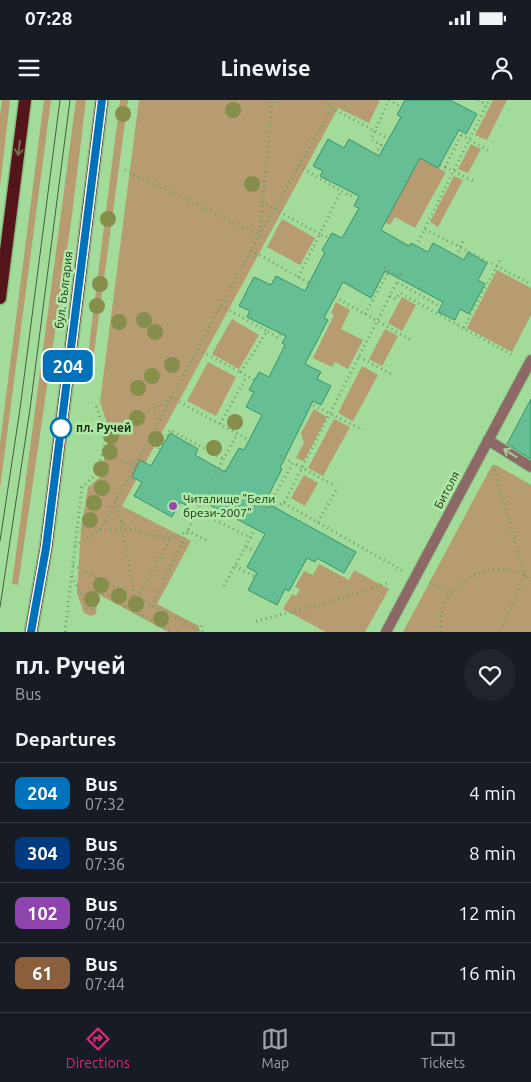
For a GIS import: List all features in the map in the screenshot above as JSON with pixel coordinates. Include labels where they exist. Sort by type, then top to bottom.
[{"type":"main road","points":[[0,298],[25,100]]},
{"type":"main road","name":"бул. България","points":[[32,632],[46,548],[102,100]]},
{"type":"street","name":"Битоля","points":[[386,632],[531,360]]},
{"type":"street","points":[[488,440],[531,466]]},
{"type":"path","points":[[260,235],[272,100]]},
{"type":"path","points":[[325,100],[332,108],[389,139]]},
{"type":"path","points":[[376,154],[381,145],[371,139],[389,100],[401,107]]},
{"type":"path","points":[[478,100],[487,105]]},
{"type":"path","points":[[416,246],[489,100]]},
{"type":"path","points":[[100,530],[251,250],[332,108]]},
{"type":"path","points":[[452,131],[491,152]]},
{"type":"path","points":[[445,167],[461,135]]},
{"type":"path","points":[[440,165],[475,182]]},
{"type":"path","points":[[299,166],[350,196],[354,194]]},
{"type":"path","points":[[125,170],[260,235]]},
{"type":"path","points":[[298,278],[341,191]]},
{"type":"path","points":[[262,202],[329,238]]},
{"type":"path","points":[[424,229],[531,284]]},
{"type":"path","points":[[456,256],[464,240]]},
{"type":"path","points":[[251,250],[314,286]]},
{"type":"path","points":[[464,328],[500,260]]},
{"type":"path","points":[[266,510],[284,503],[401,275],[384,268]]},
{"type":"path","points":[[365,314],[389,271]]},
{"type":"path","points":[[397,282],[441,306]]},
{"type":"path","points":[[390,296],[396,299],[400,293],[514,356]]},
{"type":"path","points":[[335,297],[411,340]]},
{"type":"path","points":[[222,306],[278,338],[282,330]]},
{"type":"path","points":[[241,372],[267,331]]},
{"type":"path","points":[[198,350],[254,380]]},
{"type":"path","points":[[358,357],[393,375]]},
{"type":"path","points":[[220,424],[248,376]]},
{"type":"path","points":[[172,398],[250,440]]},
{"type":"path","points":[[106,438],[172,398]]},
{"type":"path","points":[[309,403],[363,430]]},
{"type":"path","points":[[65,632],[82,486],[97,474],[106,438],[96,405]]},
{"type":"path","points":[[159,449],[170,430],[224,460]]},
{"type":"path","points":[[216,474],[237,434]]},
{"type":"path","points":[[103,452],[140,468]]},
{"type":"path","points":[[280,456],[336,486],[318,522]]},
{"type":"path","points":[[492,460],[525,575],[500,632]]},
{"type":"path","points":[[266,510],[293,463]]},
{"type":"path","points":[[219,468],[226,472]]},
{"type":"path","points":[[188,500],[200,506]]},
{"type":"path","points":[[152,606],[202,500]]},
{"type":"path","points":[[115,501],[136,598]]},
{"type":"path","points":[[284,503],[404,572]]},
{"type":"path","points":[[261,506],[266,510]]},
{"type":"path","points":[[198,511],[251,538]]},
{"type":"path","points":[[120,521],[128,529]]},
{"type":"path","points":[[75,546],[100,530],[128,529],[170,539]]},
{"type":"path","points":[[224,586],[256,529]]},
{"type":"path","points":[[125,606],[136,598],[170,539],[188,531]]},
{"type":"path","points":[[188,531],[206,540]]},
{"type":"path","points":[[246,547],[255,552]]},
{"type":"path","points":[[73,565],[200,632],[202,625]]},
{"type":"path","points":[[235,566],[255,577]]},
{"type":"path","points":[[441,632],[443,610],[451,594],[462,582],[476,573],[492,569],[509,570],[525,575],[531,580]]},
{"type":"path","points":[[72,576],[89,610],[94,609],[96,590],[172,632]]},
{"type":"path","points":[[428,581],[451,594]]},
{"type":"path","points":[[256,621],[330,602],[390,582]]},
{"type":"shaded area","points":[[2,100],[10,100],[0,187],[0,115]]},
{"type":"shaded area","points":[[44,100],[51,100],[0,488],[0,443]]},
{"type":"shaded area","points":[[76,100],[86,100],[72,215],[18,585],[12,584]]},
{"type":"shaded area","points":[[120,100],[128,100],[92,368],[88,367],[90,338]]},
{"type":"shaded area","points":[[139,100],[380,100],[369,123],[338,108],[122,506],[191,541],[157,604],[199,626],[198,632],[168,632],[98,594],[96,614],[91,616],[84,613],[77,593],[81,529],[88,487],[100,477],[110,433],[100,402]]},
{"type":"shaded area","points":[[493,100],[507,100],[487,140],[475,135]]},
{"type":"shaded area","points":[[471,144],[481,149],[468,173],[458,169]]},
{"type":"shaded area","points":[[414,155],[446,172],[415,228],[395,217],[390,225],[374,217]]},
{"type":"shaded area","points":[[454,176],[463,180],[438,227],[430,222]]},
{"type":"shaded area","points":[[282,219],[315,238],[300,265],[267,247]]},
{"type":"shaded area","points":[[497,270],[531,288],[531,315],[512,352],[467,328]]},
{"type":"shaded area","points":[[402,297],[416,305],[402,331],[388,323]]},
{"type":"shaded area","points":[[336,302],[350,310],[341,329],[363,340],[348,369],[335,362],[332,367],[313,358],[334,315],[331,313]]},
{"type":"shaded area","points":[[232,319],[259,335],[239,369],[212,354]]},
{"type":"shaded area","points":[[385,329],[398,336],[382,366],[369,359]]},
{"type":"shaded area","points":[[208,362],[236,377],[216,416],[187,401]]},
{"type":"shaded area","points":[[362,366],[378,375],[353,421],[338,413]]},
{"type":"shaded area","points":[[314,409],[327,417],[304,461],[296,458],[304,443],[301,433]]},
{"type":"shaded area","points":[[334,419],[350,427],[323,476],[308,468]]},
{"type":"shaded area","points":[[496,465],[531,485],[531,632],[403,632],[491,467]]},
{"type":"shaded area","points":[[304,475],[318,483],[305,506],[291,498]]},
{"type":"shaded area","points":[[319,564],[349,580],[354,570],[389,589],[365,632],[326,632],[283,609],[292,594],[296,596],[300,589],[295,587],[304,571],[313,575]]},
{"type":"building","points":[[405,100],[450,100],[477,114],[466,134],[459,130],[438,168],[420,158],[381,230],[409,246],[411,243],[428,252],[433,243],[464,260],[468,252],[487,263],[478,280],[485,284],[469,314],[460,309],[455,320],[438,312],[443,302],[385,271],[371,298],[343,282],[324,318],[328,320],[305,364],[321,372],[317,379],[331,386],[321,405],[313,401],[265,502],[356,552],[344,573],[317,558],[315,562],[307,558],[289,591],[285,589],[277,605],[248,590],[257,573],[247,567],[265,534],[191,495],[186,505],[180,502],[172,517],[134,496],[142,482],[132,477],[140,460],[151,466],[170,433],[198,449],[195,455],[225,472],[239,448],[244,450],[262,415],[246,407],[254,392],[249,390],[259,372],[269,377],[285,345],[282,343],[286,336],[247,317],[250,311],[239,306],[254,277],[271,285],[276,276],[305,291],[325,252],[322,250],[332,233],[342,238],[359,208],[354,206],[359,196],[320,176],[323,171],[313,166],[328,139],[344,148],[349,139],[379,156],[401,117],[397,115]]},
{"type":"building","points":[[531,399],[531,459],[507,444]]},
{"type":"tram line","points":[[0,541],[20,409],[60,100]]},
{"type":"tram line","points":[[0,607],[30,409],[70,100]]},
{"type":"bus line","name":"204","points":[[31,632],[46,548],[102,100]]},
{"type":"place","name":"пл. Ручей","points":[[61,428]]},
{"type":"place","name":"Читалище \"Бели брези-2007\"","points":[[173,506]]}]
